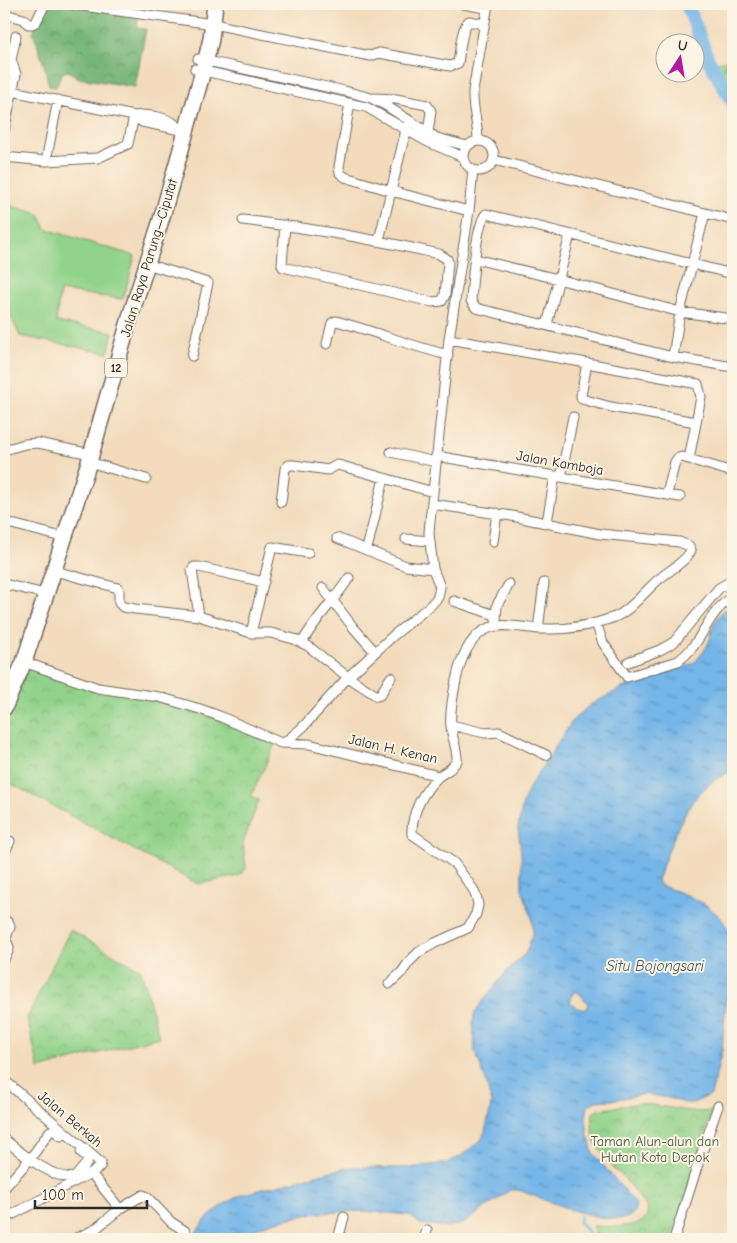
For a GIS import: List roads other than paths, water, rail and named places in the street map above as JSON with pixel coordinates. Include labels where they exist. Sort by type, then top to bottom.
[{"type":"highway","name":"Jalan Raya Parung—Ciputat","points":[[206,4],[209,23]]},
{"type":"highway","name":"Jalan Raya Parung—Ciputat","points":[[130,305],[147,264],[201,65],[209,23],[215,4]]},
{"type":"highway","name":"Jalan Raya Parung—Ciputat","points":[[4,708],[55,571],[88,456],[103,386],[130,305],[183,131]]},
{"type":"highway","name":"Jalan Raya Parung—Ciputat","points":[[4,689],[21,660],[58,536],[88,456]]},
{"type":"street","points":[[4,14],[24,19],[28,24],[32,24],[36,22],[45,4]]},
{"type":"street","points":[[68,4],[209,23],[371,56],[379,53],[450,66],[458,63],[466,22],[483,24]]},
{"type":"street","points":[[463,4],[487,6],[473,91],[473,106],[478,127],[478,140]]},
{"type":"street","points":[[4,131],[6,114],[16,74],[11,60],[16,36]]},
{"type":"street","points":[[201,65],[345,91],[371,98],[396,99],[427,105],[431,111],[428,132]]},
{"type":"street","points":[[201,65],[350,102],[428,132],[446,141],[467,146]]},
{"type":"street","points":[[4,71],[16,74]]},
{"type":"street","points":[[12,91],[134,116],[143,115],[166,120],[176,123],[183,131]]},
{"type":"street","points":[[371,98],[441,149],[463,157]]},
{"type":"street","points":[[46,161],[58,100]]},
{"type":"street","points":[[350,102],[339,167],[340,173],[391,191],[470,211]]},
{"type":"street","points":[[4,157],[46,161],[98,158],[128,144],[134,116]]},
{"type":"street","points":[[379,240],[408,125]]},
{"type":"street","points":[[478,140],[491,146],[494,160],[488,169],[478,172],[466,165],[463,157],[467,146],[478,140]]},
{"type":"street","points":[[494,160],[733,220]]},
{"type":"street","points":[[284,743],[348,677],[438,597],[440,587],[433,569],[430,541],[432,504],[449,339],[470,211],[473,170]]},
{"type":"street","points":[[672,356],[680,312],[705,213]]},
{"type":"street","points":[[733,274],[486,214],[482,220],[475,259],[471,301],[476,308],[672,356],[733,367]]},
{"type":"street","points":[[243,220],[285,225],[379,240],[439,254],[448,259],[445,295],[442,301],[432,302],[283,267],[285,225]]},
{"type":"street","points":[[547,324],[570,235]]},
{"type":"street","points":[[475,259],[680,312],[733,319]]},
{"type":"street","points":[[147,264],[208,283],[192,356]]},
{"type":"street","points":[[327,344],[332,323],[336,321],[448,355]]},
{"type":"street","points":[[449,339],[698,384],[701,397],[689,459]]},
{"type":"street","points":[[587,363],[581,393],[582,400],[696,422]]},
{"type":"street","points":[[547,522],[573,417]]},
{"type":"street","points":[[4,450],[25,444],[38,443],[88,456],[146,479]]},
{"type":"street","name":"Jalan Kamboja","points":[[391,452],[558,476],[680,497]]},
{"type":"street","points":[[667,494],[676,459],[682,457],[733,472]]},
{"type":"street","points":[[281,502],[285,469],[288,465],[328,470],[337,465],[433,492]]},
{"type":"street","points":[[367,549],[384,478]]},
{"type":"street","points":[[432,504],[547,522],[614,536],[679,542],[691,548],[690,555],[686,559],[644,592],[623,613],[596,623],[559,629],[496,625],[497,605],[509,584]]},
{"type":"street","points":[[493,542],[497,514]]},
{"type":"street","points":[[4,522],[58,536]]},
{"type":"street","points":[[337,538],[406,566],[433,569]]},
{"type":"street","points":[[406,539],[430,541]]},
{"type":"street","points":[[251,633],[273,546],[308,553]]},
{"type":"street","points":[[199,616],[192,570],[194,567],[264,582]]},
{"type":"street","points":[[55,571],[118,588],[118,603],[123,607],[156,613],[199,616],[251,633],[280,635],[302,643],[348,677],[378,696],[391,677]]},
{"type":"street","points":[[302,643],[312,624],[349,578]]},
{"type":"street","points":[[628,662],[660,650],[674,642],[719,588],[733,580]]},
{"type":"street","points":[[538,629],[544,583]]},
{"type":"street","points":[[4,584],[41,593]]},
{"type":"street","points":[[324,588],[353,627],[375,652]]},
{"type":"street","points":[[596,623],[603,643],[627,677],[678,661],[684,657],[697,643],[712,616],[722,604],[733,597]]},
{"type":"street","points":[[454,601],[496,615]]},
{"type":"street","name":"Jalan H. Kenan","points":[[21,660],[98,688],[123,693],[146,694],[193,707],[284,743],[309,744],[439,776],[450,769],[457,761],[451,725],[458,676],[464,654],[479,635],[496,625]]},
{"type":"street","points":[[451,725],[485,733],[499,732],[546,755]]},
{"type":"street","points":[[389,984],[419,952],[468,928],[476,914],[477,899],[460,870],[446,857],[412,834],[413,823],[422,796],[439,776]]},
{"type":"street","points":[[4,854],[10,841]]},
{"type":"street","points":[[4,920],[9,923],[10,927],[5,940],[10,948],[4,959]]},
{"type":"street","name":"Jalan Berkah","points":[[4,1080],[101,1163],[99,1168],[91,1173]]},
{"type":"street","points":[[674,1239],[718,1106]]},
{"type":"street","points":[[4,1139],[30,1159],[59,1176],[75,1177],[88,1160],[54,1130],[50,1131],[30,1159],[4,1188]]},
{"type":"street","points":[[4,1219],[91,1173],[120,1209]]},
{"type":"street","points":[[74,1239],[94,1230],[120,1209],[144,1194],[171,1222],[184,1232]]},
{"type":"street","points":[[338,1239],[344,1217]]},
{"type":"water","name":"Situ Bojongsari","points":[[733,605],[733,771],[703,789],[693,802],[676,831],[657,880],[660,885],[706,905],[720,917],[727,927],[733,946],[732,971],[726,1000],[722,1050],[711,1095],[693,1103],[645,1094],[595,1101],[588,1106],[586,1118],[593,1153],[635,1203],[632,1214],[622,1219],[605,1218],[586,1214],[518,1190],[510,1190],[464,1223],[449,1227],[420,1224],[409,1215],[362,1211],[317,1213],[276,1221],[256,1228],[238,1239],[191,1239],[206,1219],[223,1205],[240,1195],[351,1167],[409,1168],[447,1163],[461,1156],[481,1140],[485,1132],[491,1101],[475,1052],[473,1021],[475,1012],[480,1005],[506,972],[526,953],[533,933],[532,918],[522,889],[518,828],[523,803],[530,786],[573,720],[590,705],[622,688],[680,669],[695,662],[709,642],[713,626],[721,613]],"holes":[[[574,992],[578,992],[587,1002],[588,1006],[586,1009],[577,1008],[570,1002]]]},
{"type":"waterway","points":[[687,4],[708,59],[733,103]]},
{"type":"waterway","points":[[580,1216],[579,1222],[593,1239]]},
{"type":"park label","name":"Taman Alun-alun dan Hutan Kota Depok","points":[[655,1150]]}]
